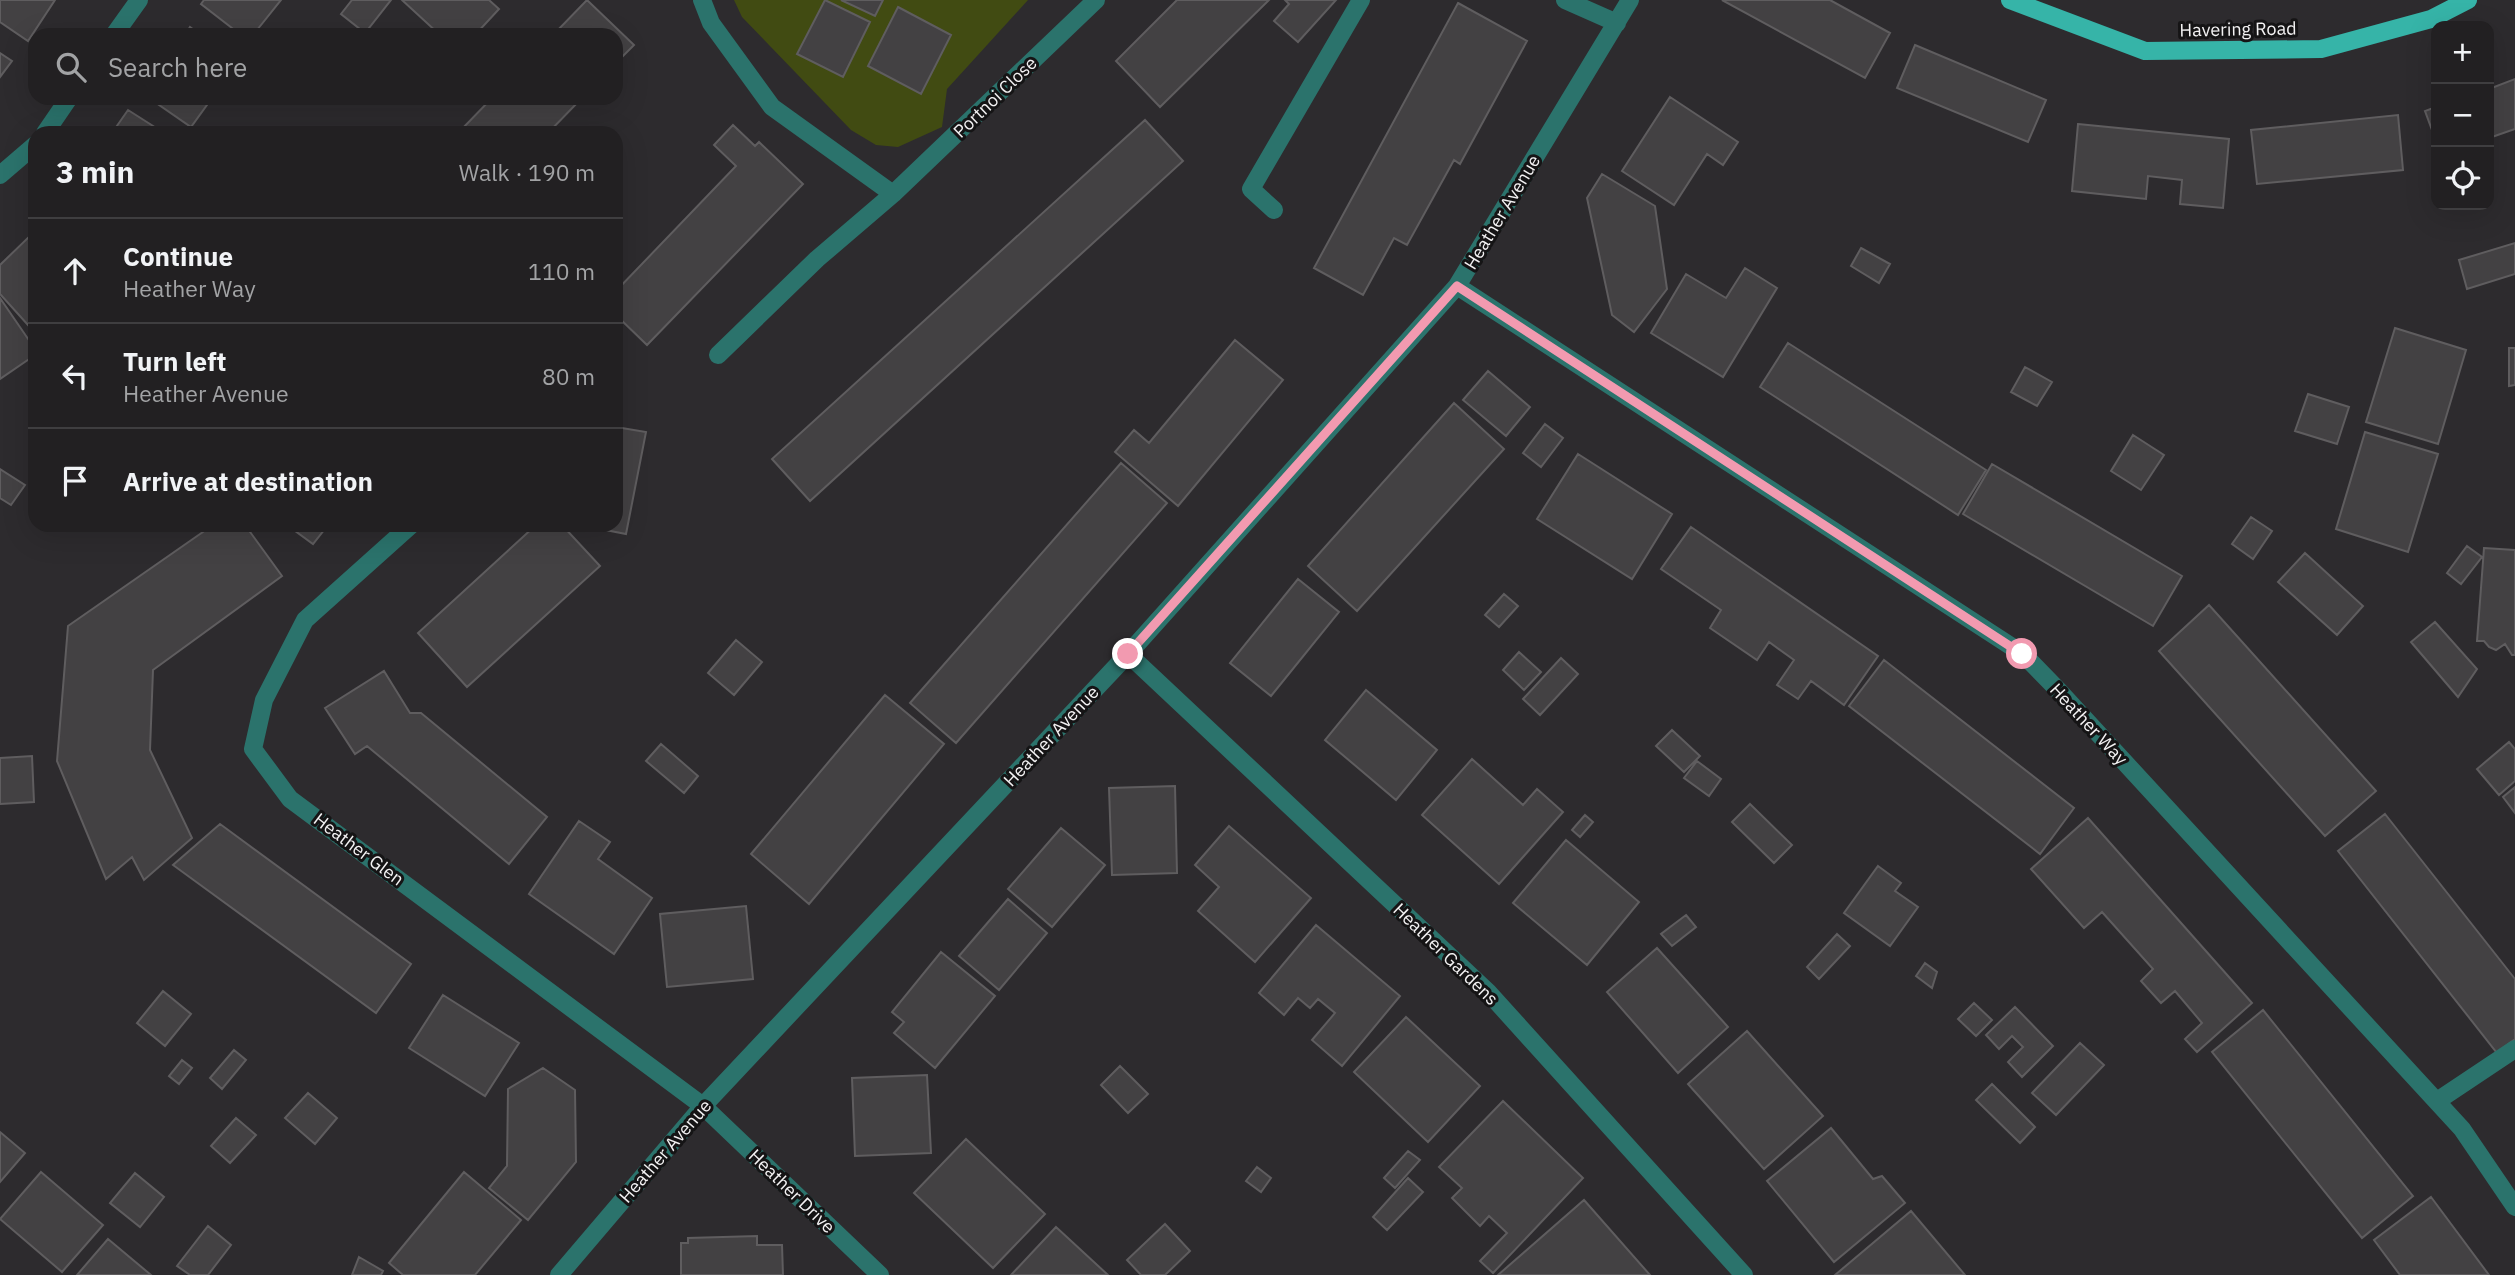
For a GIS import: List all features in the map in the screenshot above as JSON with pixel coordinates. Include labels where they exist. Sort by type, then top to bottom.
[{"type":"main road","name":"Havering Road","points":[[2010,0],[2146,51],[2321,49],[2431,19],[2468,0]]},
{"type":"street","points":[[119,28],[139,0]]},
{"type":"street","points":[[702,0],[711,23],[772,107],[893,194]]},
{"type":"street","name":"Portnoi Close","points":[[718,355],[817,259],[893,194],[1096,0]]},
{"type":"street","points":[[1274,210],[1251,190],[1361,0]]},
{"type":"street","points":[[1565,0],[1617,23]]},
{"type":"street","name":"Heather Avenue","points":[[559,1275],[703,1106],[1128,654],[1457,286],[1630,0]]},
{"type":"street","points":[[50,126],[64,105]]},
{"type":"street","points":[[0,175],[28,151]]},
{"type":"street","name":"Heather Way","points":[[1457,286],[2022,654],[2462,1129],[2515,1207]]},
{"type":"street","name":"Heather Glen","points":[[403,532],[305,620],[264,700],[253,749],[290,799],[703,1106]]},
{"type":"street","name":"Heather Gardens","points":[[1128,654],[1488,992],[1744,1275]]},
{"type":"street","points":[[2437,1101],[2515,1049]]},
{"type":"street","name":"Heather Drive","points":[[703,1106],[880,1275]]},
{"type":"green space","points":[[734,0],[1028,0],[947,89],[942,127],[898,147],[876,145],[851,130],[742,17]]},
{"type":"building","points":[[0,0],[55,0],[37,28],[28,28],[28,41],[0,22]]},
{"type":"building","points":[[204,0],[281,0],[259,28],[232,28],[201,4]]},
{"type":"building","points":[[352,0],[391,0],[369,28],[359,28],[341,14]]},
{"type":"building","points":[[402,0],[489,0],[499,9],[481,28],[432,28]]},
{"type":"building","points":[[587,0],[616,28],[560,28]]},
{"type":"building","points":[[825,0],[870,22],[843,77],[797,54]]},
{"type":"building","points":[[841,0],[883,0],[875,16]]},
{"type":"building","points":[[1177,0],[1269,0],[1160,107],[1116,61]]},
{"type":"building","points":[[1285,0],[1336,0],[1298,42],[1274,21],[1289,4]]},
{"type":"building","points":[[1722,0],[1830,0],[1890,33],[1865,78]]},
{"type":"building","points":[[1458,3],[1527,41],[1460,164],[1454,160],[1407,245],[1394,238],[1363,295],[1314,268]]},
{"type":"building","points":[[898,7],[951,35],[921,94],[868,66]]},
{"type":"building","points":[[623,34],[634,45],[623,56]]},
{"type":"building","points":[[1915,45],[2046,100],[2028,142],[1897,88]]},
{"type":"building","points":[[0,53],[12,61],[0,77]]},
{"type":"building","points":[[2515,79],[2515,129],[2494,136],[2494,87]]},
{"type":"building","points":[[1670,97],[1738,142],[1723,165],[1707,154],[1674,205],[1622,171]]},
{"type":"building","points":[[159,105],[207,105],[190,126]]},
{"type":"building","points":[[485,105],[575,105],[555,126],[465,126]]},
{"type":"building","points":[[2431,109],[2431,127],[2425,111]]},
{"type":"building","points":[[128,110],[153,126],[117,126]]},
{"type":"building","points":[[2398,115],[2403,170],[2257,184],[2251,130]]},
{"type":"building","points":[[1145,120],[1183,161],[810,501],[772,459]]},
{"type":"building","points":[[2078,124],[2229,139],[2223,208],[2180,204],[2182,180],[2148,176],[2146,199],[2072,191]]},
{"type":"building","points":[[733,125],[755,146],[759,142],[803,184],[647,345],[623,322],[623,284],[736,166],[714,145]]},
{"type":"building","points":[[1602,174],[1655,206],[1667,289],[1634,332],[1612,315],[1587,198]]},
{"type":"building","points":[[28,238],[28,325],[0,294],[0,265]]},
{"type":"building","points":[[2515,243],[2515,274],[2467,289],[2459,260]]},
{"type":"building","points":[[1861,248],[1890,264],[1879,283],[1851,266]]},
{"type":"building","points":[[1745,268],[1777,288],[1723,377],[1651,333],[1686,274],[1726,298]]},
{"type":"building","points":[[0,298],[28,339],[28,360],[0,379]]},
{"type":"building","points":[[2395,328],[2466,350],[2438,444],[2366,422]]},
{"type":"building","points":[[1235,340],[1283,380],[1178,506],[1115,452],[1134,430],[1149,443]]},
{"type":"building","points":[[1788,343],[1986,470],[1958,515],[1760,387]]},
{"type":"building","points":[[2509,348],[2515,348],[2515,385],[2509,386]]},
{"type":"building","points":[[2025,367],[2052,382],[2037,406],[2011,392]]},
{"type":"building","points":[[1488,371],[1530,407],[1506,436],[1463,400]]},
{"type":"building","points":[[2308,394],[2349,407],[2337,444],[2295,431]]},
{"type":"building","points":[[1454,403],[1504,449],[1357,611],[1308,566]]},
{"type":"building","points":[[1545,424],[1563,438],[1541,467],[1523,453]]},
{"type":"building","points":[[623,428],[646,432],[626,534],[616,532],[623,532]]},
{"type":"building","points":[[2365,432],[2438,454],[2408,552],[2336,529]]},
{"type":"building","points":[[2133,435],[2164,455],[2141,490],[2111,471]]},
{"type":"building","points":[[1578,454],[1672,514],[1632,579],[1537,519]]},
{"type":"building","points":[[1121,463],[1167,503],[956,743],[910,703]]},
{"type":"building","points":[[1992,464],[2182,576],[2153,626],[1963,514]]},
{"type":"building","points":[[0,469],[25,485],[11,505],[0,498]]},
{"type":"building","points":[[2251,517],[2272,531],[2253,559],[2232,544]]},
{"type":"building","points":[[1691,527],[1878,656],[1844,705],[1811,681],[1798,699],[1777,685],[1794,660],[1769,642],[1757,660],[1710,628],[1721,610],[1661,569]]},
{"type":"building","points":[[203,532],[250,532],[282,576],[153,670],[150,750],[192,838],[144,880],[132,857],[106,879],[57,761],[68,626]]},
{"type":"building","points":[[297,532],[322,532],[313,544]]},
{"type":"building","points":[[528,532],[568,532],[600,566],[467,687],[418,633]]},
{"type":"building","points":[[2467,546],[2482,557],[2461,584],[2447,573]]},
{"type":"building","points":[[2484,548],[2515,550],[2515,655],[2512,655],[2505,644],[2496,650],[2484,641],[2477,641]]},
{"type":"building","points":[[2305,553],[2363,606],[2337,635],[2278,582]]},
{"type":"building","points":[[1298,579],[1339,612],[1271,696],[1230,663]]},
{"type":"building","points":[[1504,594],[1518,606],[1499,627],[1485,615]]},
{"type":"building","points":[[2209,605],[2376,791],[2325,836],[2159,651]]},
{"type":"building","points":[[2435,622],[2477,669],[2458,697],[2411,642]]},
{"type":"building","points":[[736,640],[762,662],[734,695],[708,673]]},
{"type":"building","points":[[1519,652],[1541,672],[1524,690],[1503,670]]},
{"type":"building","points":[[1561,658],[1578,674],[1540,715],[1523,699]]},
{"type":"building","points":[[1884,660],[2074,808],[2040,854],[1849,706]]},
{"type":"building","points":[[384,671],[410,713],[421,713],[547,817],[509,864],[367,746],[355,754],[325,708]]},
{"type":"building","points":[[1366,690],[1437,750],[1396,800],[1325,740]]},
{"type":"building","points":[[885,695],[944,744],[809,904],[751,854]]},
{"type":"building","points":[[1672,730],[1700,756],[1684,772],[1656,746]]},
{"type":"building","points":[[2509,742],[2515,749],[2515,781],[2499,795],[2477,769]]},
{"type":"building","points":[[661,744],[698,776],[684,793],[646,761]]},
{"type":"building","points":[[32,756],[34,802],[0,804],[0,758]]},
{"type":"building","points":[[1472,759],[1523,805],[1537,789],[1563,812],[1499,884],[1422,815]]},
{"type":"building","points":[[1697,761],[1721,779],[1709,796],[1684,778]]},
{"type":"building","points":[[1175,786],[1177,873],[1112,875],[1109,788]]},
{"type":"building","points":[[2515,787],[2515,813],[2503,797]]},
{"type":"building","points":[[1750,804],[1792,845],[1774,863],[1732,822]]},
{"type":"building","points":[[2385,814],[2515,979],[2515,1039],[2497,1053],[2338,851]]},
{"type":"building","points":[[1585,815],[1593,822],[1580,837],[1572,830]]},
{"type":"building","points":[[2088,818],[2252,1003],[2197,1052],[2185,1039],[2202,1023],[2175,991],[2161,1003],[2141,981],[2153,969],[2102,912],[2084,928],[2031,869]]},
{"type":"building","points":[[579,821],[610,842],[598,859],[652,898],[614,954],[529,894]]},
{"type":"building","points":[[220,824],[411,964],[376,1013],[173,865]]},
{"type":"building","points":[[1229,826],[1311,898],[1255,962],[1198,911],[1219,887],[1195,865]]},
{"type":"building","points":[[1061,828],[1105,865],[1052,927],[1008,889]]},
{"type":"building","points":[[1566,840],[1639,902],[1587,965],[1513,903]]},
{"type":"building","points":[[1878,866],[1901,883],[1895,891],[1918,907],[1890,946],[1844,913]]},
{"type":"building","points":[[1008,899],[1047,933],[999,990],[959,956]]},
{"type":"building","points":[[746,906],[753,979],[667,987],[660,914]]},
{"type":"building","points":[[1686,915],[1696,927],[1672,946],[1661,934]]},
{"type":"building","points":[[1316,925],[1400,996],[1342,1066],[1312,1040],[1335,1013],[1318,999],[1310,1008],[1298,998],[1284,1015],[1259,993]]},
{"type":"building","points":[[1837,934],[1850,946],[1819,979],[1807,967]]},
{"type":"building","points":[[1657,948],[1728,1027],[1678,1073],[1607,992]]},
{"type":"building","points":[[941,952],[995,996],[935,1068],[894,1033],[904,1022],[892,1012]]},
{"type":"building","points":[[1925,963],[1937,972],[1932,988],[1916,976]]},
{"type":"building","points":[[163,991],[191,1014],[165,1046],[137,1023]]},
{"type":"building","points":[[443,995],[519,1043],[485,1096],[409,1048]]},
{"type":"building","points":[[1974,1003],[1992,1020],[1976,1036],[1958,1019]]},
{"type":"building","points":[[2015,1007],[2053,1046],[2022,1077],[2008,1062],[2023,1047],[2012,1036],[1999,1049],[1986,1035]]},
{"type":"building","points":[[2263,1010],[2413,1196],[2362,1238],[2212,1052]]},
{"type":"building","points":[[1406,1017],[1480,1086],[1428,1142],[1354,1072]]},
{"type":"building","points":[[1747,1031],[1823,1116],[1764,1169],[1688,1084]]},
{"type":"building","points":[[2080,1043],[2104,1065],[2056,1115],[2032,1093]]},
{"type":"building","points":[[234,1050],[246,1060],[222,1089],[210,1078]]},
{"type":"building","points":[[182,1060],[192,1068],[179,1084],[169,1076]]},
{"type":"building","points":[[1120,1066],[1148,1094],[1128,1113],[1101,1085]]},
{"type":"building","points":[[543,1068],[575,1090],[576,1162],[528,1220],[489,1188],[507,1166],[508,1089]]},
{"type":"building","points":[[927,1075],[931,1153],[855,1156],[852,1078]]},
{"type":"building","points":[[1992,1084],[2035,1127],[2020,1143],[1976,1100]]},
{"type":"building","points":[[308,1093],[337,1118],[315,1144],[285,1118]]},
{"type":"building","points":[[1503,1101],[1583,1178],[1493,1273],[1480,1261],[1507,1233],[1489,1216],[1480,1226],[1452,1198],[1462,1188],[1439,1167]]},
{"type":"building","points":[[236,1118],[256,1135],[230,1163],[211,1146]]},
{"type":"building","points":[[1831,1128],[1873,1179],[1882,1176],[1905,1203],[1834,1262],[1767,1181]]},
{"type":"building","points":[[0,1132],[25,1153],[0,1182]]},
{"type":"building","points":[[966,1139],[1045,1214],[993,1268],[914,1193]]},
{"type":"building","points":[[1408,1151],[1420,1160],[1395,1188],[1384,1178]]},
{"type":"building","points":[[1257,1167],[1271,1178],[1261,1192],[1246,1181]]},
{"type":"building","points":[[41,1172],[103,1225],[62,1272],[0,1219]]},
{"type":"building","points":[[464,1172],[521,1220],[475,1275],[403,1275],[389,1263]]},
{"type":"building","points":[[135,1173],[164,1197],[140,1227],[110,1203]]},
{"type":"building","points":[[1408,1178],[1423,1192],[1387,1230],[1373,1217]]},
{"type":"building","points":[[2431,1197],[2489,1275],[2400,1275],[2374,1240]]},
{"type":"building","points":[[1584,1200],[1650,1275],[1498,1275]]},
{"type":"building","points":[[1911,1211],[1965,1275],[1835,1275]]},
{"type":"building","points":[[1165,1224],[1190,1251],[1165,1275],[1141,1275],[1127,1260]]},
{"type":"building","points":[[208,1226],[231,1245],[208,1275],[190,1275],[177,1266]]},
{"type":"building","points":[[1056,1227],[1108,1275],[1011,1275]]},
{"type":"building","points":[[757,1236],[757,1245],[782,1245],[783,1275],[681,1275],[681,1243],[688,1243],[688,1238]]},
{"type":"building","points":[[108,1239],[151,1275],[77,1275]]},
{"type":"building","points":[[359,1257],[383,1271],[381,1275],[352,1275]]},
{"type":"route","points":[[1128,654],[1457,286],[2022,654]]}]
